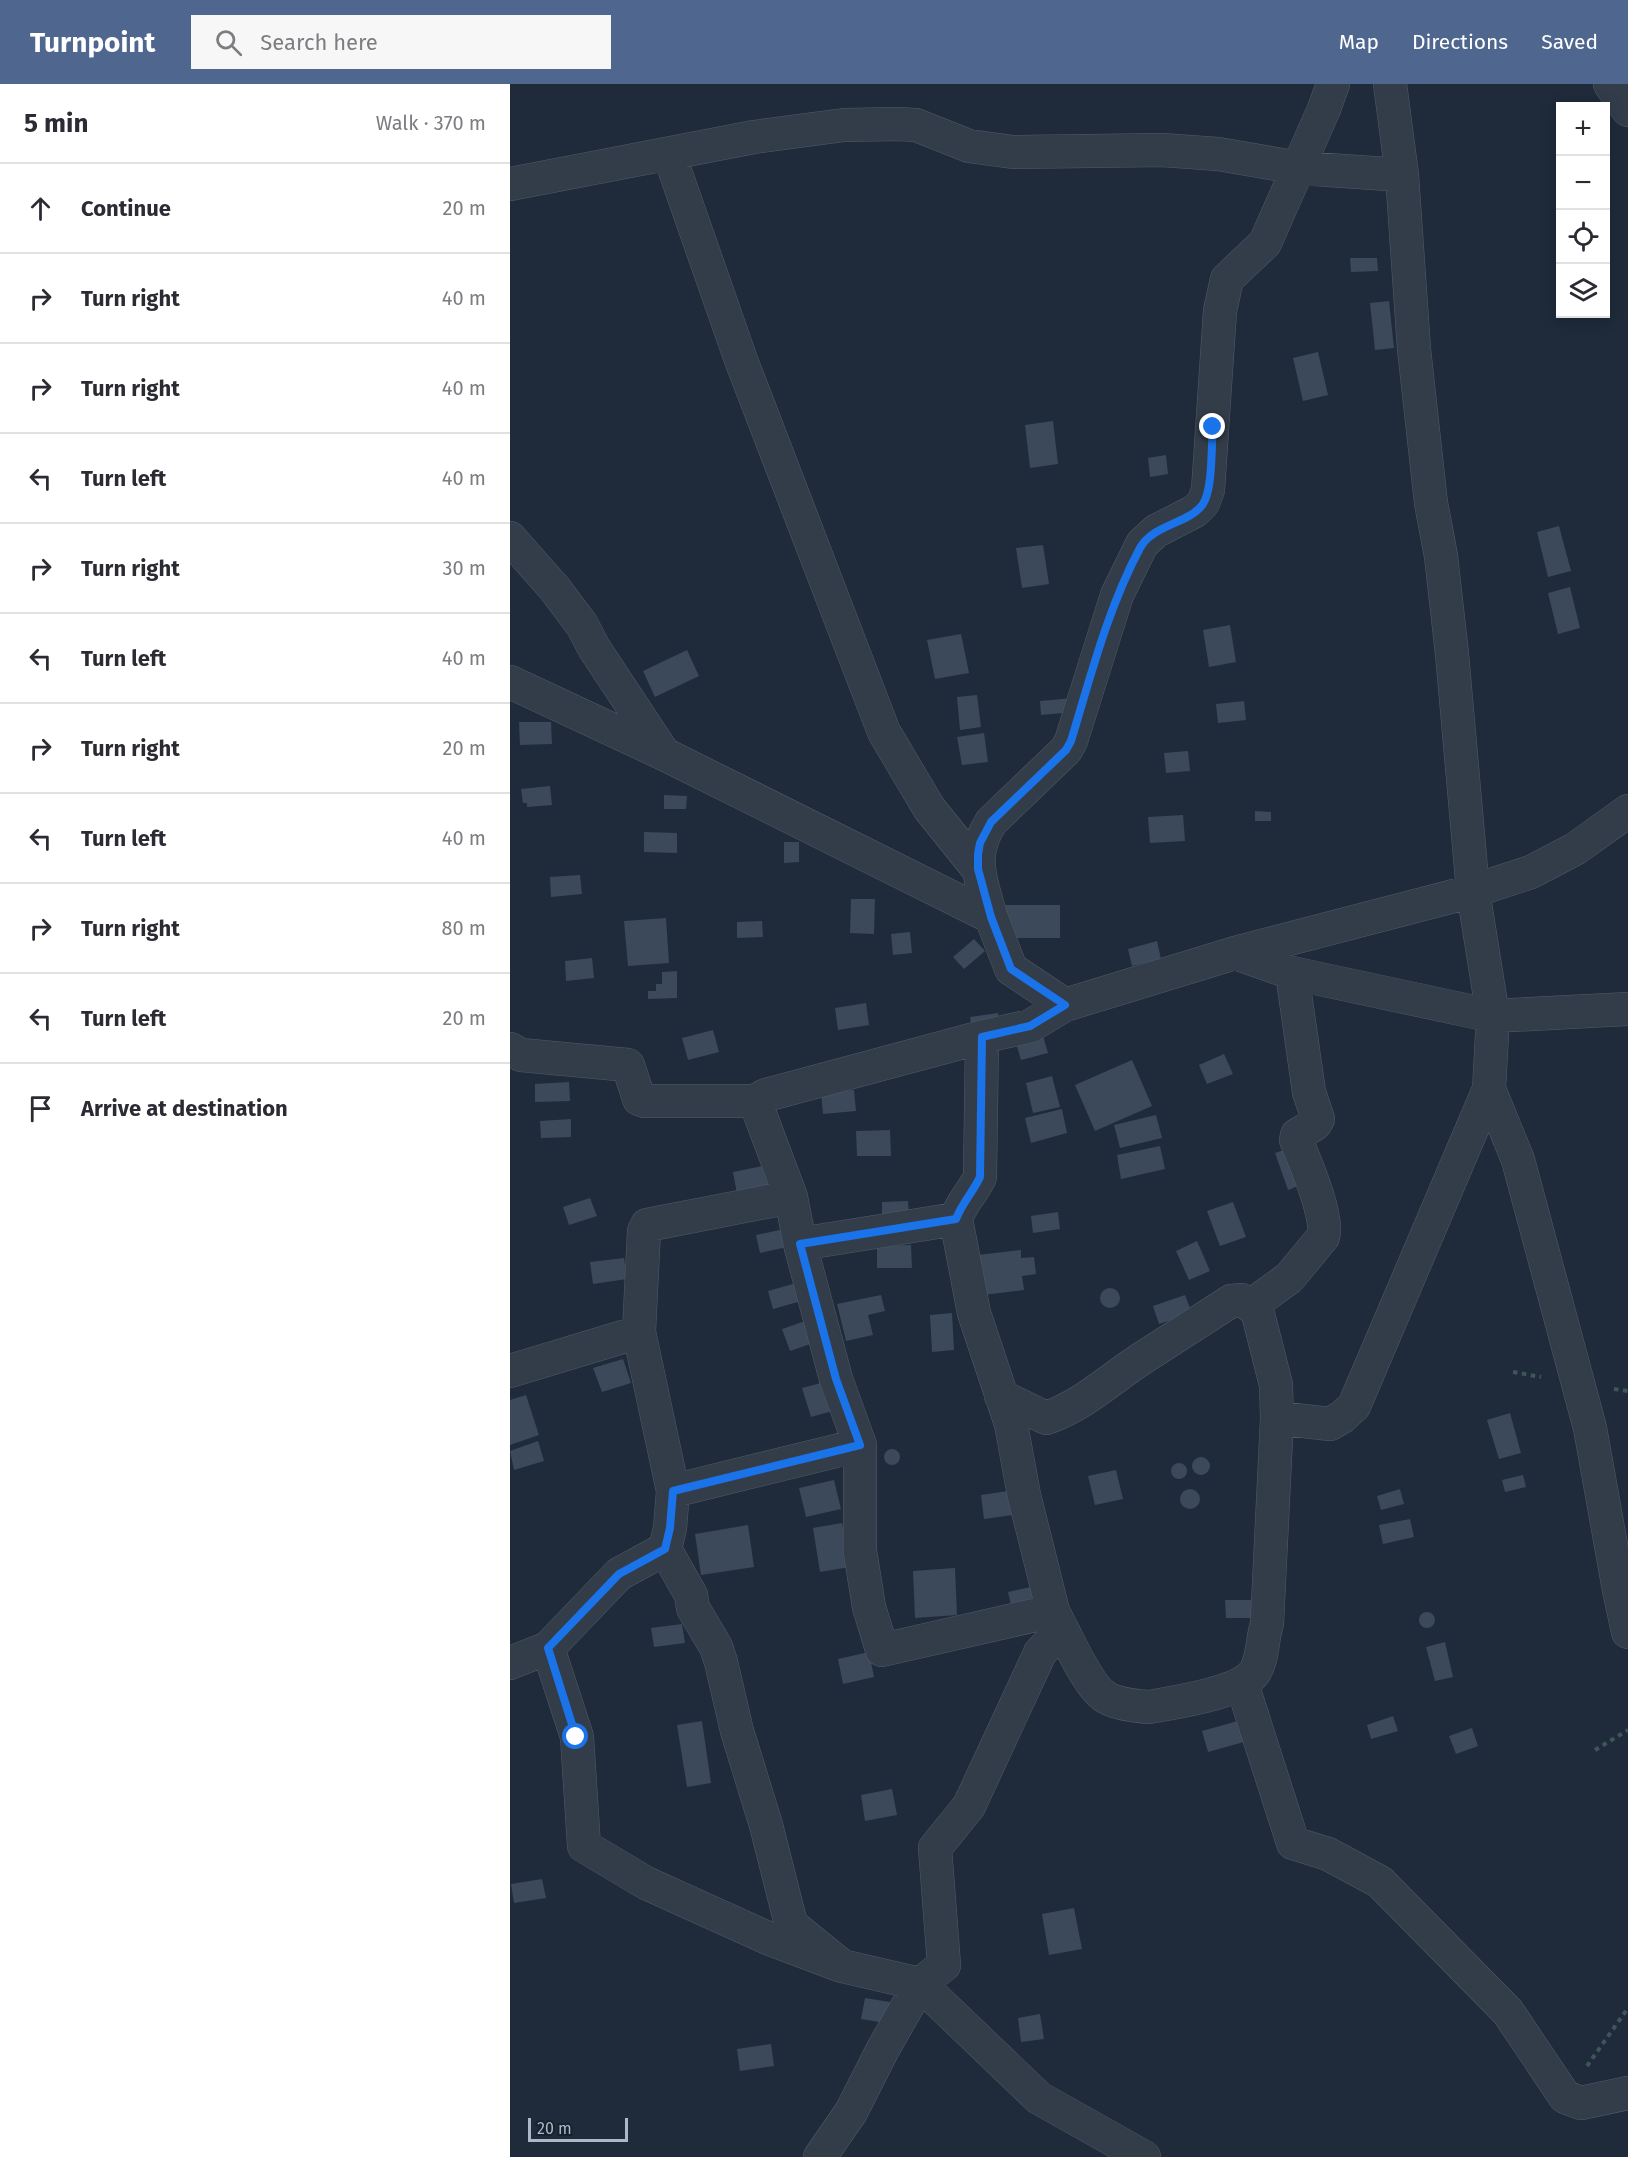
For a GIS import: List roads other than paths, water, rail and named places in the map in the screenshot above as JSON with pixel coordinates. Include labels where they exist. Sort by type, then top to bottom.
[{"type":"street","points":[[1065,1005],[1011,969],[991,917],[978,869],[980,843],[991,822],[1061,756],[1071,741],[1117,595],[1142,544],[1156,531],[1195,511],[1203,504],[1208,490],[1220,311],[1227,279],[1265,243],[1333,84]]},
{"type":"street","points":[[1277,1418],[1330,1424],[1342,1418],[1353,1406],[1489,1089],[1493,1017],[1473,891],[1452,654],[1441,556],[1431,503],[1414,349],[1402,175],[1390,84]]},
{"type":"street","points":[[1610,84],[1628,110]]},
{"type":"street","points":[[510,184],[754,137],[844,125],[898,124],[916,125],[969,146],[1013,152],[1162,150],[1238,157],[1299,168],[1402,175]]},
{"type":"street","points":[[669,154],[741,360],[884,732],[929,808],[978,869]]},
{"type":"street","points":[[510,538],[555,588],[582,625],[594,648],[664,754]]},
{"type":"street","points":[[510,682],[664,754],[991,917]]},
{"type":"street","points":[[510,1049],[521,1055],[628,1065],[639,1099],[645,1101],[755,1101],[766,1095],[1030,1026],[1065,1005],[1235,953],[1473,891],[1531,872],[1575,849],[1628,811]]},
{"type":"street","points":[[1235,953],[1292,973],[1493,1017],[1628,1009]]},
{"type":"street","points":[[982,1037],[980,1177],[956,1219],[974,1312],[1013,1430],[1024,1495],[1057,1620],[1078,1659],[1101,1694],[1109,1699],[1149,1707],[1211,1695],[1242,1683],[1255,1672],[1267,1624],[1277,1418],[1276,1385],[1257,1310],[1260,1299],[1289,1278],[1326,1232],[1320,1202],[1296,1140],[1297,1135],[1316,1124],[1318,1119],[1309,1092],[1292,973]]},
{"type":"street","points":[[1489,1089],[1518,1160],[1590,1428],[1628,1632]]},
{"type":"street","points":[[755,1101],[791,1197],[800,1244],[836,1379],[860,1445],[860,1551],[869,1607],[882,1650],[1057,1620]]},
{"type":"street","points":[[791,1197],[647,1225],[644,1231],[639,1332],[673,1491],[670,1528],[665,1549],[691,1594],[693,1608],[716,1647],[790,1920],[794,1927],[842,1966]]},
{"type":"street","points":[[800,1244],[956,1219]]},
{"type":"street","points":[[1001,1396],[1046,1418],[1073,1407],[1142,1358],[1231,1301],[1242,1300],[1257,1310]]},
{"type":"street","points":[[510,1371],[639,1332]]},
{"type":"street","points":[[673,1491],[860,1445]]},
{"type":"street","points":[[510,1663],[548,1648],[619,1574],[665,1549]]},
{"type":"street","points":[[820,2157],[846,2120],[920,1984],[944,1965],[935,1848],[969,1806],[1057,1620]]},
{"type":"street","points":[[548,1648],[576,1737],[584,1846],[646,1883],[770,1939],[842,1966],[920,1984],[1039,2098],[1143,2157]]},
{"type":"street","points":[[1242,1683],[1293,1843],[1328,1854],[1380,1882],[1508,2012],[1566,2097],[1581,2103],[1628,2093]]}]
